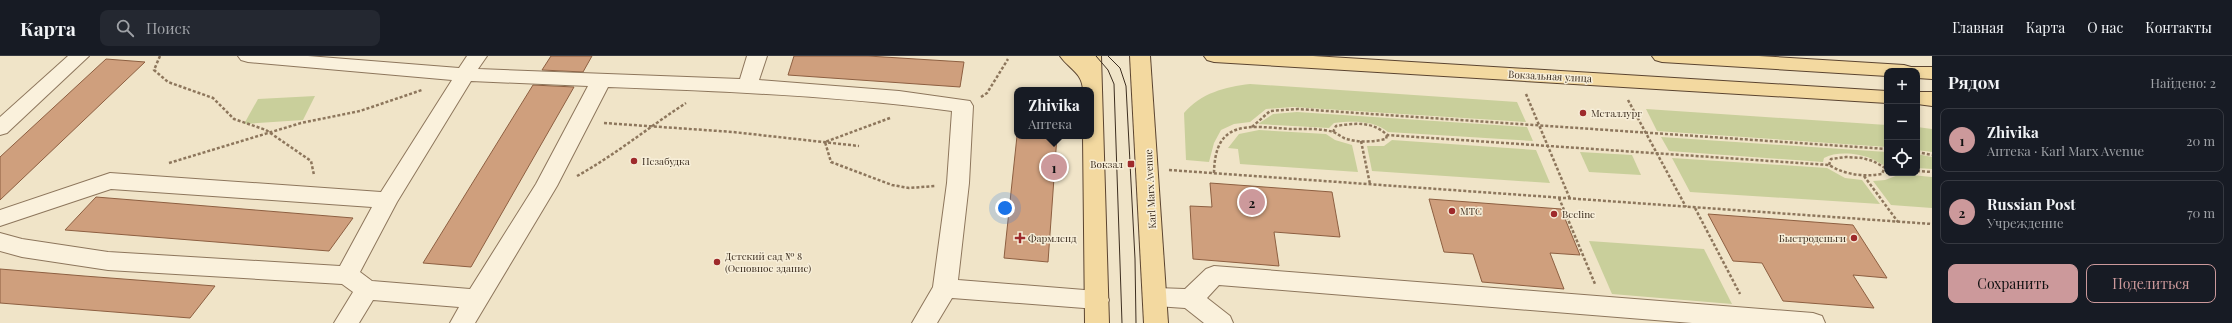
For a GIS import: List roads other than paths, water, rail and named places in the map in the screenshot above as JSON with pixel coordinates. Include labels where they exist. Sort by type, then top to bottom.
[{"type":"main road","points":[[1070,56],[1084,67],[1092,81]]},
{"type":"main road","points":[[1091,56],[1092,87]]},
{"type":"main road","name":"Karl Marx Avenue","points":[[1140,56],[1156,297],[1156,323]]},
{"type":"main road","name":"Вокзальная улица","points":[[1214,56],[1884,97]]},
{"type":"main road","points":[[1662,56],[1884,70]]},
{"type":"main road","points":[[1920,72],[1932,73]]},
{"type":"main road","points":[[1920,98],[1932,99]]},
{"type":"main road","points":[[1093,139],[1097,300],[1096,323]]},
{"type":"lane","points":[[0,128],[79,56]]},
{"type":"lane","points":[[248,56],[443,74],[702,85],[748,85],[963,106],[958,183],[945,288],[924,323]]},
{"type":"lane","points":[[347,275],[387,200],[477,56]]},
{"type":"lane","points":[[748,85],[757,56]]},
{"type":"lane","points":[[462,323],[546,186],[601,81]]},
{"type":"lane","points":[[0,218],[110,181],[387,200]]},
{"type":"lane","points":[[0,242],[22,248],[108,261],[347,275],[367,290],[476,298]]},
{"type":"lane","points":[[1191,299],[1214,275],[1813,323]]},
{"type":"lane","points":[[945,288],[1097,300]]},
{"type":"lane","points":[[346,323],[367,290]]},
{"type":"lane","points":[[1156,297],[1191,299],[1221,323]]},
{"type":"tram line","points":[[1096,56],[1108,70],[1114,84],[1122,323]]},
{"type":"tram line","points":[[1108,56],[1120,68],[1126,86],[1135,259],[1136,323]]},
{"type":"place","name":"Металлург","points":[[1583,113]]},
{"type":"place","name":"Незабудка","points":[[634,161]]},
{"type":"place","name":"Вокзал","points":[[1131,164]]},
{"type":"place","name":"Zhivika","points":[[1054,167]]},
{"type":"place","name":"Russian Post","points":[[1252,202]]},
{"type":"place","name":"МТС","points":[[1452,211]]},
{"type":"place","name":"Beeline","points":[[1554,214]]},
{"type":"place","name":"Фармленд","points":[[1020,238]]},
{"type":"place","name":"Быстроденьги","points":[[1854,238]]},
{"type":"place","name":"Детский сад № 8 (Основное здание)","points":[[717,262]]}]
